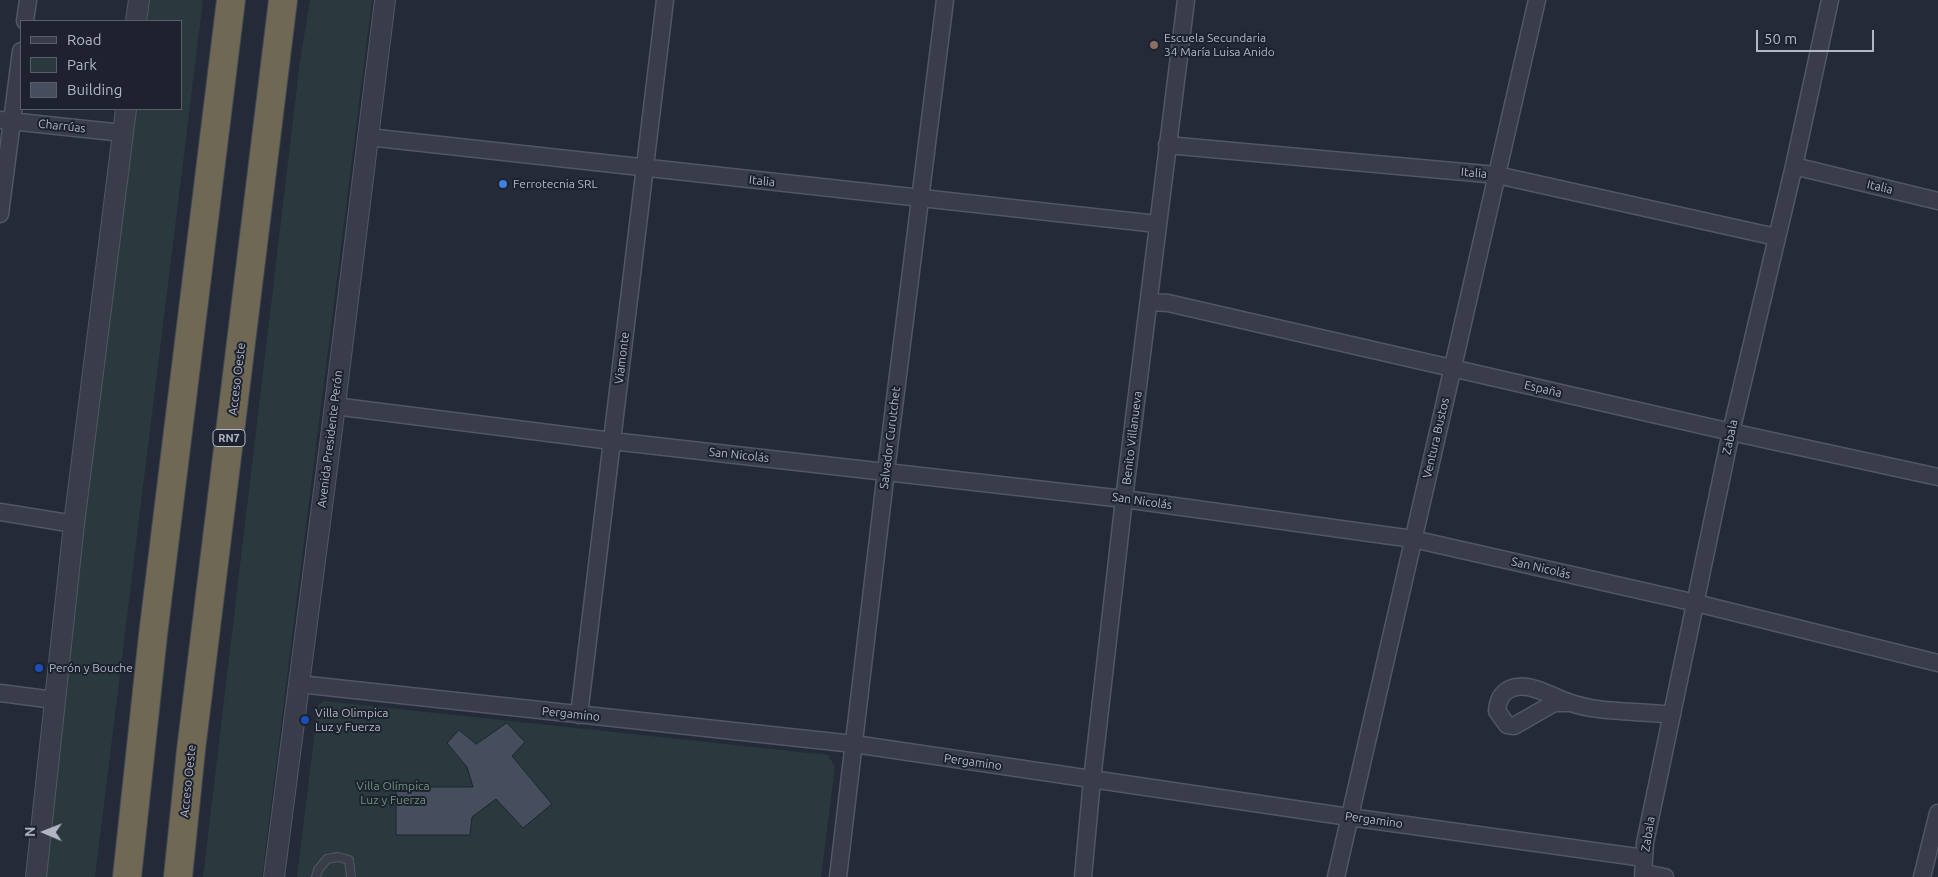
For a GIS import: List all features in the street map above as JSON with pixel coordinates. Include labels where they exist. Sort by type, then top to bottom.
[{"type":"highway","points":[[127,877],[153,635],[231,0]]},
{"type":"highway","name":"Acceso Oeste","points":[[178,877],[191,750],[283,0]]},
{"type":"street","points":[[25,20],[28,0]]},
{"type":"street","points":[[136,20],[139,0]]},
{"type":"street","name":"Avenida Presidente Perón","points":[[274,877],[300,684],[385,0]]},
{"type":"street","name":"Viamonte","points":[[579,715],[665,0]]},
{"type":"street","name":"Salvador Curutchet","points":[[838,877],[886,471],[945,0]]},
{"type":"street","name":"Benito Villanueva","points":[[1083,877],[1092,780],[1124,499],[1186,0]]},
{"type":"street","name":"Ventura Bustos","points":[[1336,877],[1537,0]]},
{"type":"street","name":"Zabala","points":[[1644,869],[1650,819],[1731,432],[1794,166],[1830,0]]},
{"type":"street","points":[[0,214],[6,121],[20,56]]},
{"type":"street","points":[[36,877],[74,524],[126,110]]},
{"type":"street","name":"Charrúas","points":[[6,121],[123,133]]},
{"type":"street","name":"Italia","points":[[368,137],[1157,224]]},
{"type":"street","name":"Italia","points":[[1167,145],[1497,175],[1776,237]]},
{"type":"street","name":"Italia","points":[[1794,166],[1938,201]]},
{"type":"street","name":"España","points":[[1149,302],[1168,303],[1938,478]]},
{"type":"street","name":"San Nicolás","points":[[334,406],[612,441],[1124,499],[1413,539],[1696,602],[1938,663]]},
{"type":"street","points":[[0,512],[74,524]]},
{"type":"street","name":"Pergamino","points":[[300,684],[854,744],[1349,817],[1644,869],[1665,877]]},
{"type":"street","points":[[0,693],[54,700]]},
{"type":"street","points":[[1569,703],[1618,712],[1646,711],[1672,715]]},
{"type":"street","points":[[1922,877],[1938,813]]},
{"type":"lane","points":[[316,877],[318,870],[327,859],[338,857],[350,860],[351,877]]},
{"type":"green space","points":[[146,0],[203,0],[95,877],[44,877],[132,110],[182,110],[182,20],[143,20]]},
{"type":"green space","points":[[310,0],[372,0],[262,877],[203,877],[300,61]]},
{"type":"green space","name":"Villa Olímpica Luz y Fuerza","points":[[324,701],[828,755],[835,767],[821,877],[297,877],[318,705]]},
{"type":"building","points":[[507,723],[525,742],[512,756],[552,804],[523,828],[496,799],[472,817],[470,835],[396,835],[396,787],[473,787],[467,767],[447,743],[459,730],[476,744]]},
{"type":"place","name":"Escuela Secundaria 34 María Luisa Anido","points":[[1154,45]]},
{"type":"place","name":"Ferrotecnia SRL","points":[[503,184]]},
{"type":"place","name":"Perón y Bouche","points":[[39,668]]},
{"type":"place","name":"Villa Olimpica Luz y Fuerza","points":[[305,720]]}]
